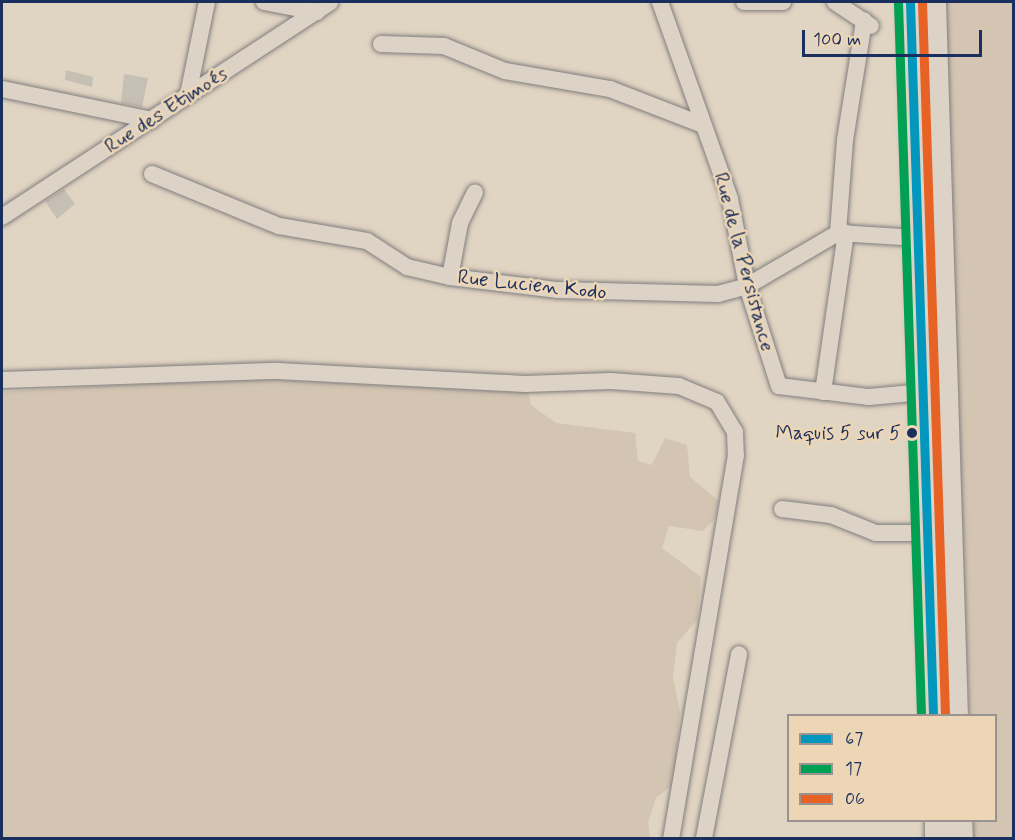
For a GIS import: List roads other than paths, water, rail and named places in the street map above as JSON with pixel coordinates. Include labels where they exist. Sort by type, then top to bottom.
[{"type":"highway","points":[[910,2],[933,714]]},
{"type":"highway","points":[[934,2],[956,714]]},
{"type":"highway","points":[[937,822],[937,838]]},
{"type":"highway","points":[[960,822],[961,838]]},
{"type":"street","points":[[188,95],[207,2]]},
{"type":"street","points":[[264,2],[290,4],[316,12]]},
{"type":"street","name":"Rue des Etimoés","points":[[2,217],[330,2]]},
{"type":"street","name":"Rue de la Persistance","points":[[660,2],[739,229],[747,286],[779,386],[879,397],[924,392]]},
{"type":"street","points":[[744,2],[783,2]]},
{"type":"street","points":[[823,392],[842,233],[845,140],[868,23],[835,2]]},
{"type":"street","points":[[381,44],[444,46],[505,71],[610,89],[703,125]]},
{"type":"street","points":[[2,89],[152,120]]},
{"type":"street","name":"Rue Lucien Kodo","points":[[152,174],[279,226],[367,241],[407,267],[450,277],[644,296],[718,294],[747,286],[842,233]]},
{"type":"street","points":[[450,277],[460,223],[475,192]]},
{"type":"street","points":[[842,233],[918,238]]},
{"type":"street","points":[[2,380],[278,370],[525,384],[611,381],[679,386],[717,402],[735,432],[736,454],[671,838]]},
{"type":"street","points":[[782,509],[831,515],[876,533],[928,533]]},
{"type":"street","points":[[704,838],[739,654]]},
{"type":"place","name":"Maquis 5 sur 5","points":[[912,433]]}]
